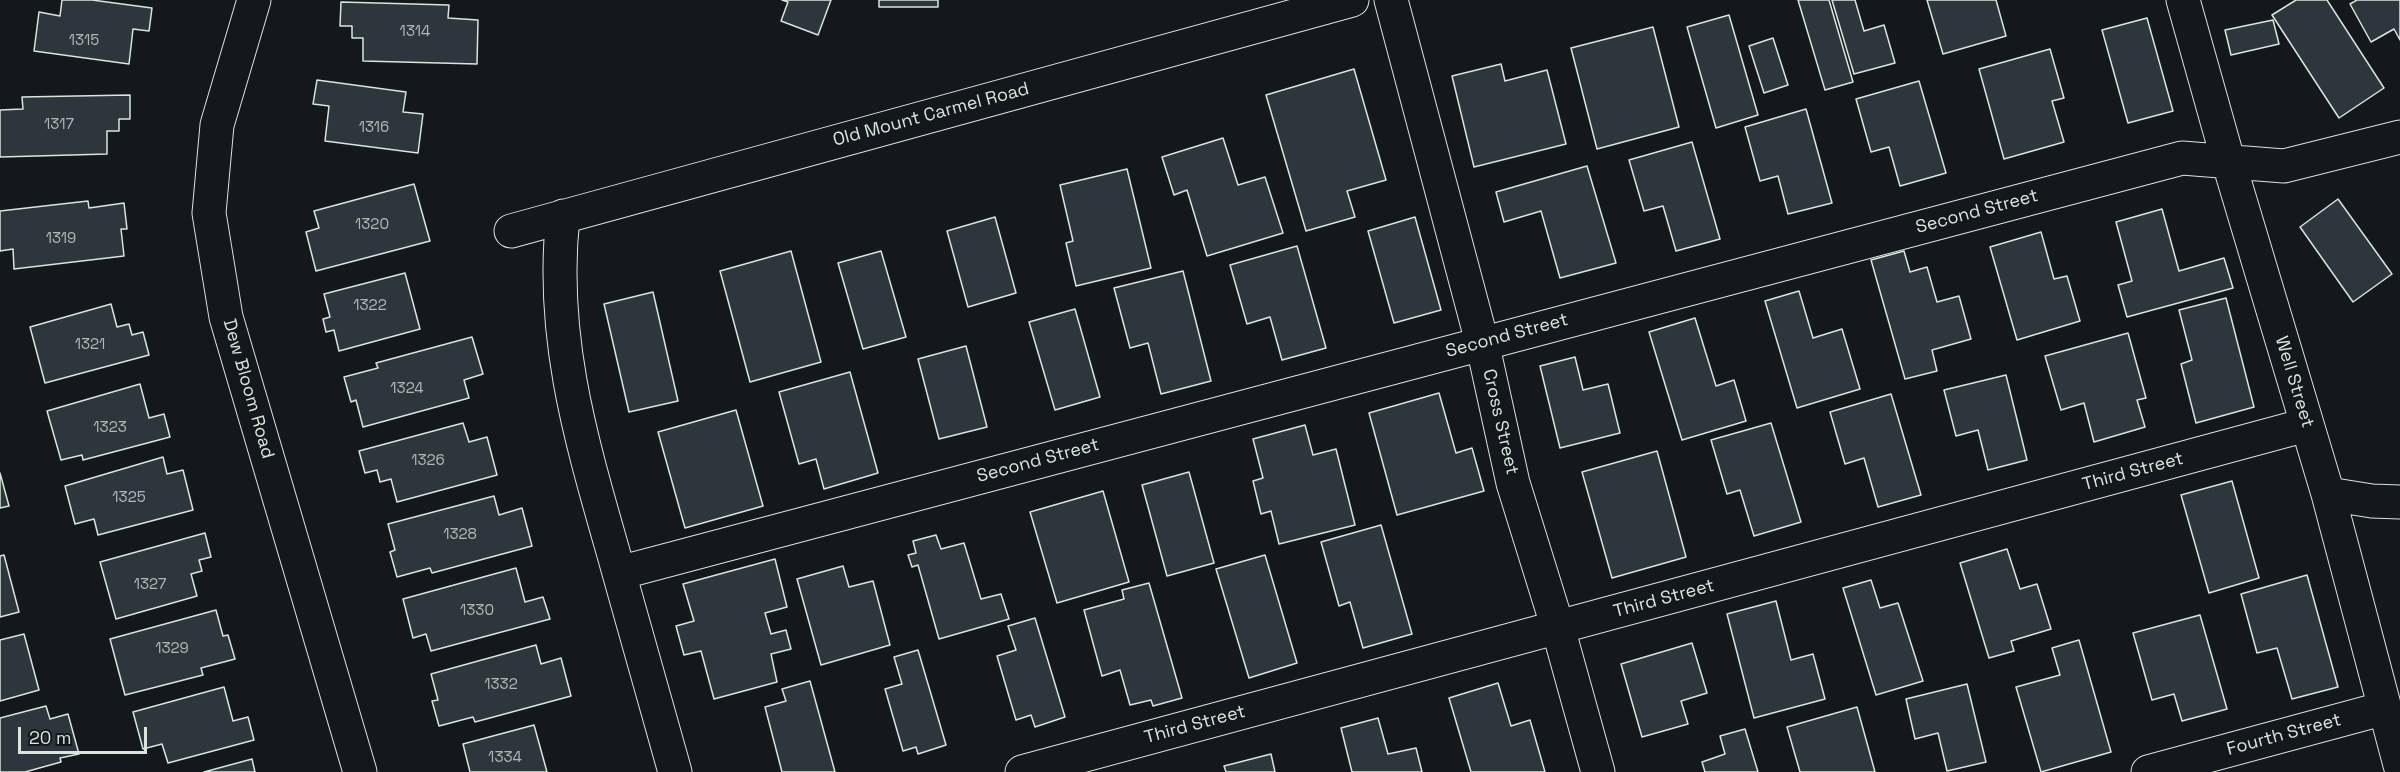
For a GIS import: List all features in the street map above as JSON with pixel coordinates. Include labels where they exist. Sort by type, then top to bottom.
[{"type":"street","name":"Dew Bloom Road","points":[[254,0],[218,125],[209,213],[226,316],[360,772]]},
{"type":"street","name":"Old Mount Carmel Road","points":[[511,231],[1352,0]]},
{"type":"street","name":"Cross Street","points":[[1390,0],[1482,342],[1513,483],[1558,628],[1598,772]]},
{"type":"street","name":"Well Street","points":[[2183,0],[2228,160],[2328,494],[2400,765]]},
{"type":"street","name":"Second Street","points":[[619,573],[2182,158],[2284,166],[2400,137]]},
{"type":"street","points":[[563,216],[559,249],[559,293],[570,388],[587,460],[675,772]]},
{"type":"street","name":"Third Street","points":[[1022,772],[2306,425]]},
{"type":"street","points":[[2328,494],[2372,501],[2400,502]]},
{"type":"street","name":"Fourth Street","points":[[2148,772],[2385,708]]},
{"type":"building","points":[[62,0],[92,0],[152,8],[149,31],[133,29],[129,64],[34,51],[39,12],[60,16]]},
{"type":"building","points":[[782,0],[831,0],[818,35],[781,21],[788,2]]},
{"type":"building","points":[[879,0],[938,0],[938,7],[879,7]]},
{"type":"building","points":[[1798,0],[1829,0],[1853,82],[1825,90]]},
{"type":"building","points":[[1832,0],[1855,0],[1864,31],[1884,25],[1895,63],[1854,74]]},
{"type":"building","points":[[1927,0],[1996,0],[2006,36],[1943,54]]},
{"type":"building","points":[[2296,0],[2327,0],[2384,88],[2339,118],[2272,15]]},
{"type":"building","points":[[2357,0],[2400,0],[2400,40],[2394,29],[2371,42],[2350,4]]},
{"type":"building","points":[[341,2],[449,5],[448,18],[478,20],[477,64],[363,61],[363,38],[352,38],[352,26],[340,26]]},
{"type":"building","points":[[1729,15],[1758,115],[1716,128],[1687,27]]},
{"type":"building","points":[[2147,18],[2173,111],[2128,123],[2102,30]]},
{"type":"building","points":[[2273,20],[2279,44],[2231,55],[2225,30]]},
{"type":"building","points":[[1653,27],[1679,127],[1597,149],[1571,48]]},
{"type":"building","points":[[1773,38],[1788,85],[1764,93],[1749,46]]},
{"type":"building","points":[[2050,49],[2064,98],[2052,101],[2064,142],[2004,159],[1979,69]]},
{"type":"building","points":[[1501,64],[1505,81],[1547,70],[1566,144],[1474,167],[1452,76]]},
{"type":"building","points":[[1354,69],[1386,180],[1347,191],[1355,217],[1306,231],[1266,95]]},
{"type":"building","points":[[317,80],[406,92],[403,112],[423,114],[418,153],[325,141],[329,106],[313,104]]},
{"type":"building","points":[[1919,81],[1946,173],[1900,186],[1889,147],[1871,152],[1856,99]]},
{"type":"building","points":[[130,95],[130,119],[119,119],[119,131],[107,131],[107,154],[0,157],[0,110],[23,109],[22,97]]},
{"type":"building","points":[[1806,109],[1832,203],[1788,214],[1778,176],[1760,181],[1745,127]]},
{"type":"building","points":[[1223,138],[1238,185],[1265,177],[1283,233],[1207,256],[1187,190],[1174,195],[1162,157]]},
{"type":"building","points":[[1692,142],[1720,239],[1676,251],[1663,206],[1644,211],[1629,160]]},
{"type":"building","points":[[1587,166],[1616,263],[1560,278],[1541,211],[1504,222],[1496,192]]},
{"type":"building","points":[[1127,169],[1151,268],[1076,286],[1066,243],[1073,241],[1060,185]]},
{"type":"building","points":[[414,184],[430,241],[316,271],[306,232],[319,228],[314,211]]},
{"type":"building","points":[[2338,199],[2392,274],[2353,302],[2300,227]]},
{"type":"building","points":[[88,201],[89,208],[124,203],[127,229],[121,229],[124,256],[14,269],[13,249],[0,251],[0,211]]},
{"type":"building","points":[[2162,209],[2179,271],[2224,258],[2233,288],[2127,317],[2118,285],[2132,281],[2116,222]]},
{"type":"building","points":[[995,217],[1016,293],[968,307],[947,231]]},
{"type":"building","points":[[1415,217],[1441,310],[1394,323],[1368,231]]},
{"type":"building","points":[[2041,232],[2054,279],[2067,276],[2080,321],[2017,340],[1990,247]]},
{"type":"building","points":[[1297,246],[1326,348],[1282,360],[1270,317],[1247,324],[1230,265]]},
{"type":"building","points":[[791,251],[821,362],[750,382],[720,271]]},
{"type":"building","points":[[881,251],[906,337],[863,349],[838,263]]},
{"type":"building","points":[[1904,251],[1910,272],[1927,267],[1937,302],[1959,296],[1971,339],[1932,350],[1937,371],[1905,379],[1871,260]]},
{"type":"building","points":[[1183,271],[1211,381],[1161,394],[1148,343],[1130,348],[1114,288]]},
{"type":"building","points":[[405,273],[420,329],[339,351],[334,330],[326,332],[323,319],[330,317],[324,294]]},
{"type":"building","points":[[1799,291],[1813,338],[1842,329],[1860,389],[1797,408],[1765,301]]},
{"type":"building","points":[[653,292],[678,401],[629,412],[604,304]]},
{"type":"building","points":[[2226,298],[2254,407],[2196,423],[2181,364],[2192,360],[2179,310]]},
{"type":"building","points":[[111,304],[117,327],[129,324],[132,335],[143,332],[149,355],[45,383],[30,327]]},
{"type":"building","points":[[1075,309],[1100,397],[1055,410],[1029,322]]},
{"type":"building","points":[[1695,318],[1716,386],[1734,380],[1746,421],[1682,440],[1649,332]]},
{"type":"building","points":[[2128,333],[2146,398],[2137,400],[2145,427],[2094,442],[2084,403],[2061,410],[2045,356]]},
{"type":"building","points":[[472,337],[483,374],[464,380],[469,398],[363,427],[356,400],[351,402],[344,377],[378,368],[376,363]]},
{"type":"building","points":[[966,346],[987,427],[939,439],[918,359]]},
{"type":"building","points":[[1575,357],[1583,390],[1608,384],[1620,433],[1560,448],[1540,366]]},
{"type":"building","points":[[850,372],[878,473],[824,489],[816,459],[799,464],[779,392]]},
{"type":"building","points":[[2006,375],[2027,460],[1988,470],[1978,430],[1956,436],[1944,390]]},
{"type":"building","points":[[140,384],[149,418],[164,414],[170,437],[83,460],[82,455],[61,460],[47,411]]},
{"type":"building","points":[[1439,393],[1456,453],[1472,448],[1484,491],[1397,515],[1369,413]]},
{"type":"building","points":[[1891,394],[1921,495],[1878,507],[1864,458],[1845,464],[1830,412]]},
{"type":"building","points":[[736,410],[763,506],[685,528],[658,432]]},
{"type":"building","points":[[463,423],[469,442],[487,437],[497,475],[397,502],[391,479],[380,482],[377,470],[365,473],[359,451]]},
{"type":"building","points":[[1771,423],[1801,522],[1754,536],[1740,490],[1727,494],[1711,440]]},
{"type":"building","points":[[1305,425],[1313,455],[1336,449],[1355,525],[1279,544],[1271,511],[1261,514],[1253,481],[1263,478],[1253,439]]},
{"type":"building","points":[[1657,451],[1686,557],[1612,578],[1582,472]]},
{"type":"building","points":[[163,457],[167,474],[183,470],[193,510],[98,535],[94,519],[75,524],[65,486]]},
{"type":"building","points":[[1189,472],[1214,563],[1167,576],[1142,485]]},
{"type":"building","points":[[0,473],[9,506],[0,508]]},
{"type":"building","points":[[2232,481],[2259,578],[2209,593],[2181,495]]},
{"type":"building","points":[[1103,491],[1129,582],[1057,603],[1030,512]]},
{"type":"building","points":[[494,496],[499,515],[522,508],[532,546],[432,573],[430,568],[397,577],[390,552],[395,550],[388,524]]},
{"type":"building","points":[[1381,525],[1412,634],[1363,648],[1350,602],[1339,606],[1321,542]]},
{"type":"building","points":[[205,533],[211,557],[199,560],[202,571],[191,574],[197,596],[116,619],[100,562]]},
{"type":"building","points":[[936,535],[941,549],[964,543],[981,599],[1001,594],[1009,619],[939,639],[918,565],[912,567],[908,555],[916,553],[913,541]]},
{"type":"building","points":[[2007,549],[2020,589],[2037,584],[2051,629],[2011,641],[2014,651],[1989,658],[1960,563]]},
{"type":"building","points":[[4,555],[19,612],[0,617],[0,556]]},
{"type":"building","points":[[1265,555],[1297,663],[1249,678],[1216,569]]},
{"type":"building","points":[[775,559],[787,607],[765,613],[771,634],[786,630],[791,649],[771,654],[777,682],[714,699],[701,651],[684,655],[676,626],[694,621],[683,584]]},
{"type":"building","points":[[843,566],[849,587],[873,581],[890,645],[821,665],[797,579]]},
{"type":"building","points":[[516,568],[525,602],[543,597],[550,619],[431,651],[426,634],[413,638],[403,599]]},
{"type":"building","points":[[2307,575],[2338,687],[2292,699],[2277,648],[2257,653],[2241,594]]},
{"type":"building","points":[[1871,580],[1880,608],[1898,603],[1923,681],[1876,695],[1843,588]]},
{"type":"building","points":[[1149,583],[1182,698],[1153,706],[1151,700],[1130,705],[1120,670],[1102,676],[1084,610],[1124,599],[1122,590]]},
{"type":"building","points":[[1776,601],[1791,660],[1813,654],[1825,699],[1754,718],[1727,614]]},
{"type":"building","points":[[216,610],[223,636],[228,635],[235,659],[201,668],[203,675],[125,695],[110,639]]},
{"type":"building","points":[[2200,615],[2227,709],[2182,721],[2174,694],[2152,700],[2133,633]]},
{"type":"building","points":[[1035,618],[1065,717],[1035,727],[1031,715],[1016,720],[997,656],[1016,650],[1008,626]]},
{"type":"building","points":[[24,634],[39,690],[0,701],[0,640]]},
{"type":"building","points":[[2079,640],[2111,752],[2041,772],[2016,687],[2060,675],[2052,648]]},
{"type":"building","points":[[1692,643],[1707,693],[1681,701],[1688,724],[1642,737],[1621,664]]},
{"type":"building","points":[[536,645],[541,664],[561,658],[571,696],[475,722],[473,717],[439,726],[432,701],[438,700],[431,674]]},
{"type":"building","points":[[918,650],[946,745],[918,754],[916,747],[903,751],[885,689],[902,684],[894,657]]},
{"type":"building","points":[[810,681],[835,772],[782,772],[765,707],[786,701],[782,689]]},
{"type":"building","points":[[1498,683],[1511,726],[1530,720],[1545,772],[1471,772],[1449,698]]},
{"type":"building","points":[[1967,684],[1986,762],[1947,771],[1938,733],[1915,739],[1906,699]]},
{"type":"building","points":[[224,687],[233,721],[248,717],[254,740],[168,763],[162,744],[143,749],[133,712]]},
{"type":"building","points":[[46,706],[50,719],[68,714],[79,754],[60,758],[61,762],[25,772],[0,772],[0,718]]},
{"type":"building","points":[[1857,707],[1875,772],[1800,772],[1787,727]]},
{"type":"building","points":[[1378,718],[1388,754],[1416,748],[1422,772],[1352,772],[1341,728]]},
{"type":"building","points":[[534,725],[547,772],[470,772],[463,744]]},
{"type":"building","points":[[1745,729],[1758,772],[1705,772],[1702,762],[1725,754],[1720,736]]},
{"type":"building","points":[[1271,754],[1275,772],[1226,772],[1224,766]]},
{"type":"building","points":[[252,759],[255,772],[204,772]]}]
